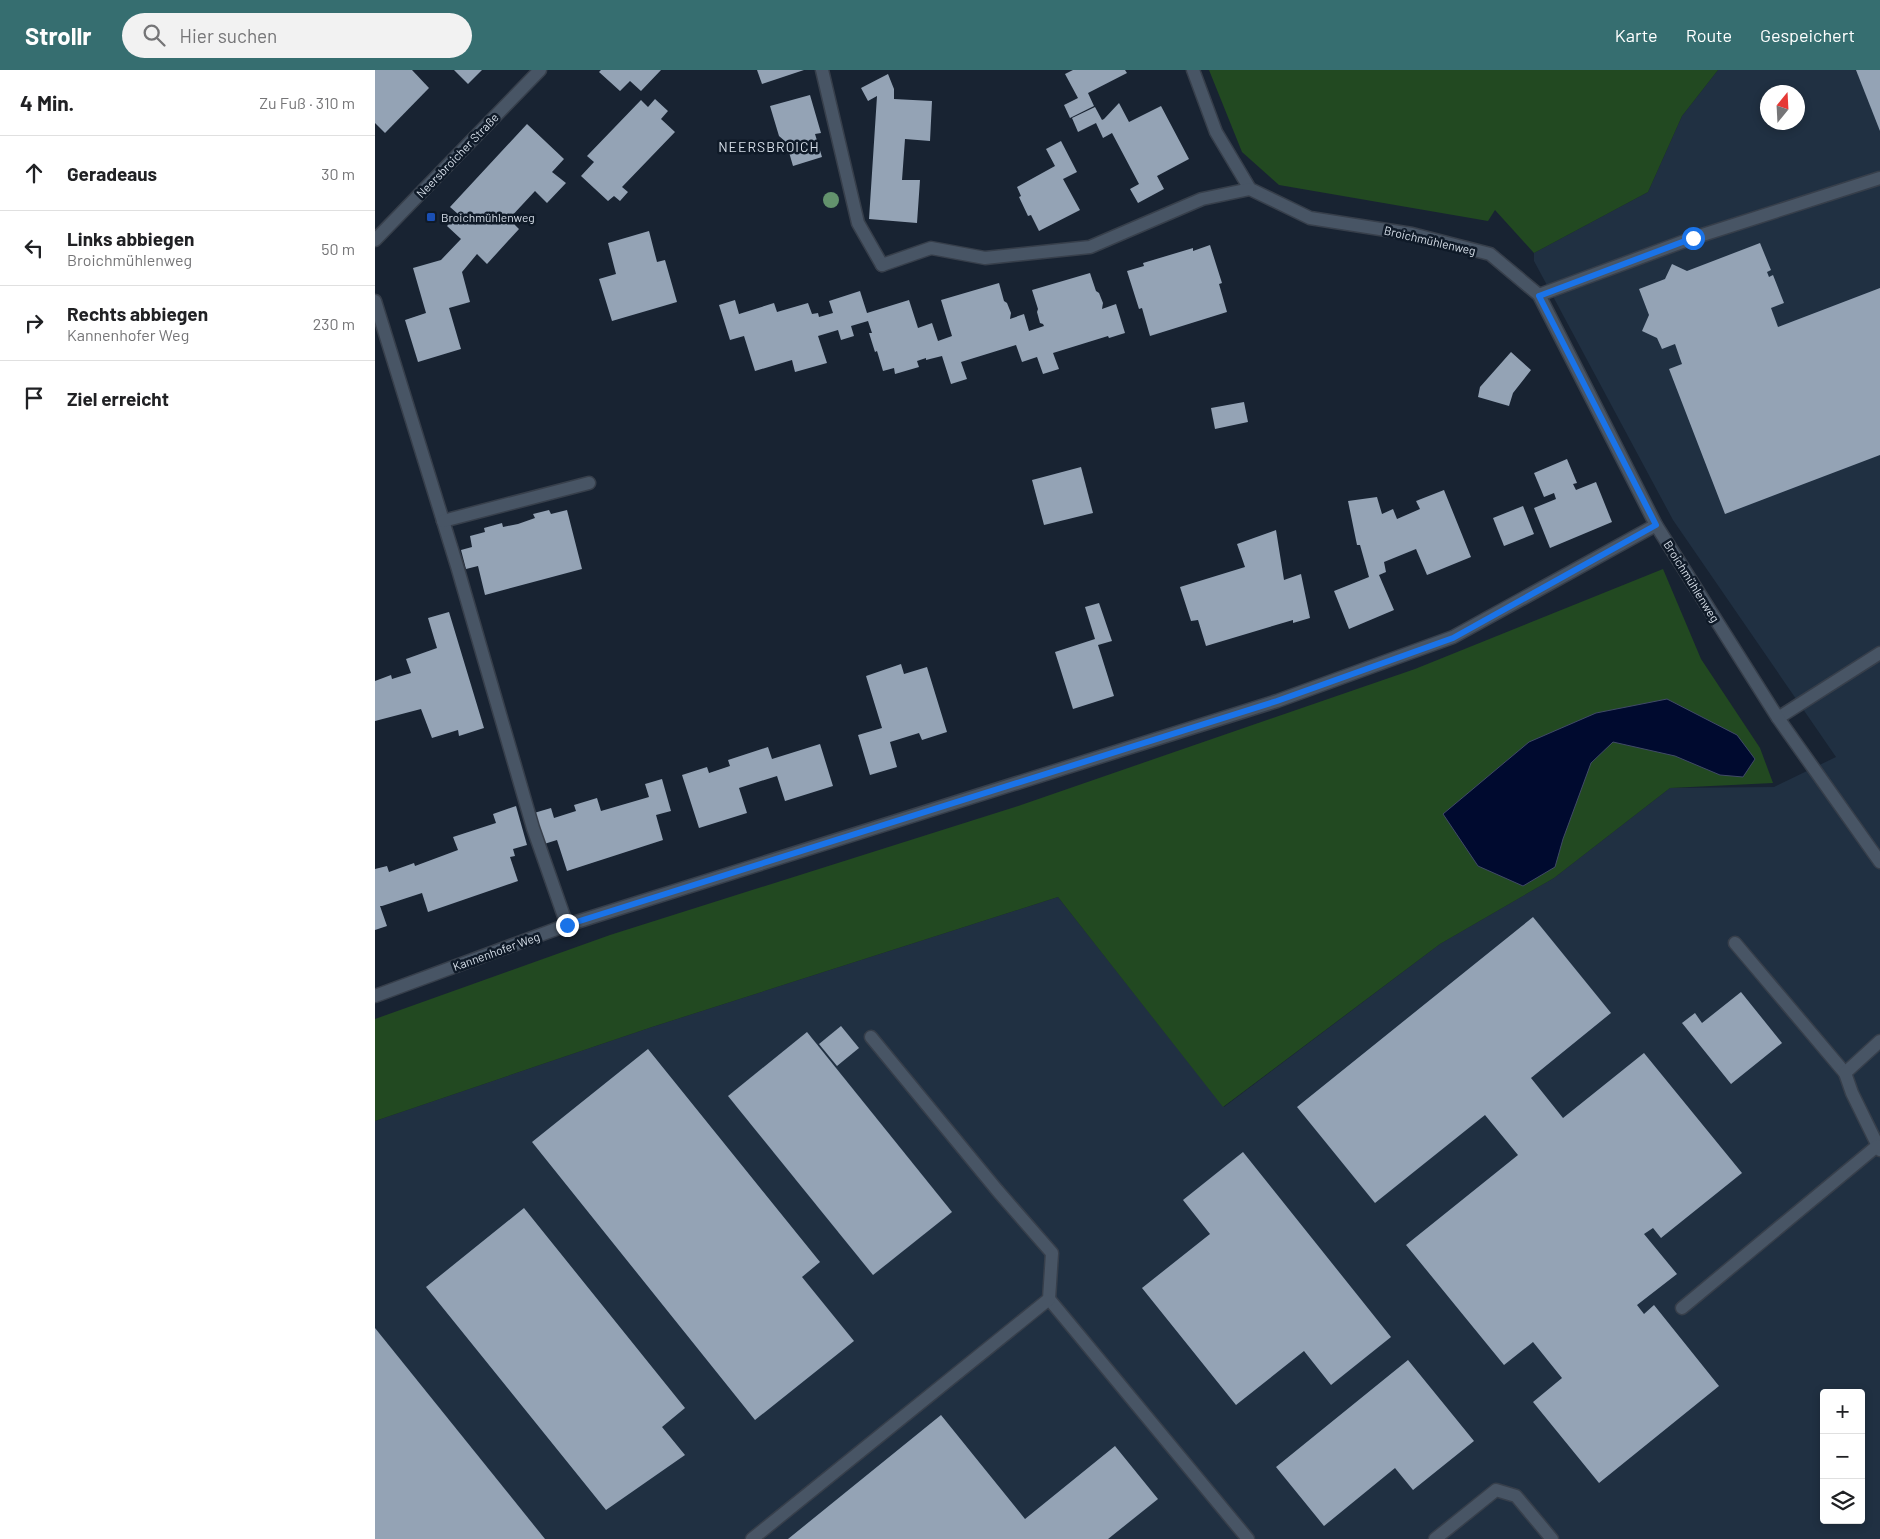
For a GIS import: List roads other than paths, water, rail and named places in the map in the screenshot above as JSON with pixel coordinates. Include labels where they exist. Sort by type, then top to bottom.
[{"type":"street","name":"Neersbroicher Straße","points":[[375,240],[540,70]]},
{"type":"street","points":[[823,70],[858,223],[882,265],[931,248],[985,258],[1090,247],[1202,199],[1250,190],[1216,132],[1193,70]]},
{"type":"street","points":[[1539,296],[1693,238],[1880,178]]},
{"type":"street","name":"Broichmühlenweg","points":[[1250,190],[1310,218],[1412,234],[1490,254],[1539,296],[1656,525],[1778,718],[1880,862]]},
{"type":"street","points":[[375,301],[443,521],[533,828],[567,925]]},
{"type":"street","points":[[443,521],[589,483]]},
{"type":"street","name":"Kannenhofer Weg","points":[[375,996],[567,925],[1268,704],[1453,638],[1656,525]]},
{"type":"street","points":[[1778,718],[1880,654]]},
{"type":"street","points":[[1682,1308],[1879,1148],[1852,1093],[1845,1073],[1735,943]]},
{"type":"street","points":[[871,1037],[997,1190],[1052,1253],[1049,1298],[1248,1539]]},
{"type":"street","points":[[1845,1073],[1880,1042]]},
{"type":"street","points":[[752,1539],[1049,1298]]},
{"type":"street","points":[[1435,1539],[1496,1490],[1516,1496],[1552,1539]]},
{"type":"water","points":[[1667,699],[1737,735],[1755,759],[1743,777],[1720,775],[1675,756],[1613,742],[1591,763],[1563,839],[1555,867],[1523,886],[1478,866],[1443,814],[1529,742],[1596,713]]},
{"type":"place","name":"Broichmühlenweg","points":[[431,217]]},
{"type":"district","name":"NEERSBROICH","points":[[769,146]]}]
